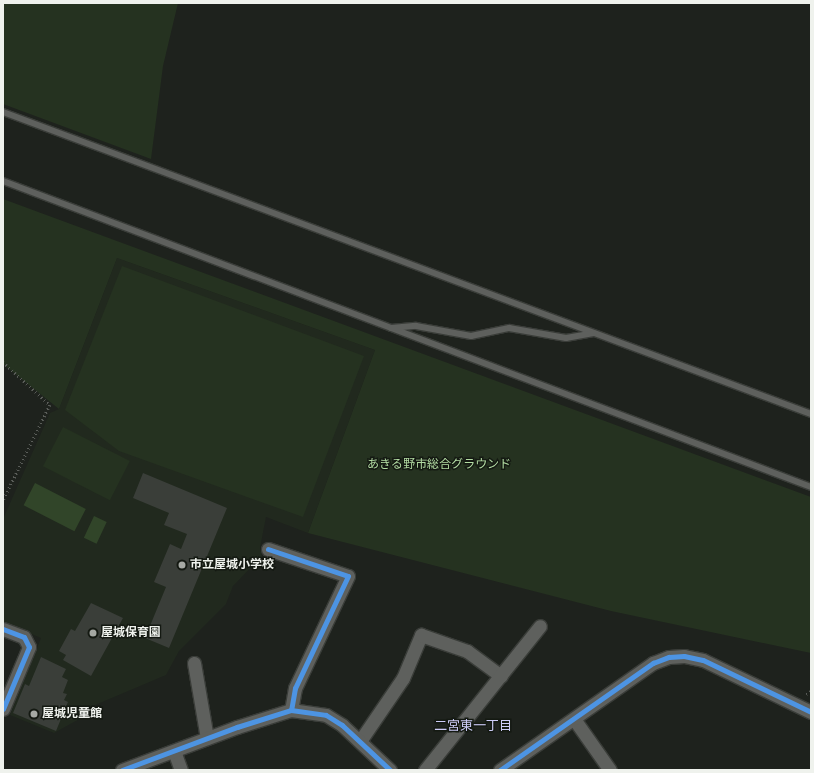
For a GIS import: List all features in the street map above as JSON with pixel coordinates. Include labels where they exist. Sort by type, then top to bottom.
[{"type":"street","points":[[268,549],[348,576],[295,688],[291,710]]},
{"type":"street","points":[[425,770],[540,626]]},
{"type":"street","points":[[3,629],[24,637],[28,647],[3,709]]},
{"type":"street","points":[[360,741],[403,678],[421,635],[467,651],[501,676]]},
{"type":"street","points":[[500,770],[653,663],[669,658],[684,656],[703,660],[809,709]]},
{"type":"street","points":[[194,662],[207,738]]},
{"type":"street","points":[[122,770],[270,715],[291,710],[326,714],[342,725],[390,770]]},
{"type":"street","points":[[574,719],[610,770]]},
{"type":"street","points":[[174,751],[181,770]]},
{"type":"lane","points":[[3,112],[811,414]]},
{"type":"lane","points":[[3,181],[811,488]]},
{"type":"lane","points":[[390,329],[416,326],[471,336],[509,328],[566,338],[594,333]]},
{"type":"path","points":[[3,362],[50,405],[3,501]]},
{"type":"shaded area","points":[[117,258],[375,350],[308,533],[266,517],[260,548],[262,556],[233,586],[226,604],[179,651],[166,675],[81,711],[83,717],[54,733],[10,715],[41,638],[3,622],[3,519],[50,413],[59,409]]},
{"type":"shaded area","points":[[35,483],[86,509],[74,531],[24,505]]},
{"type":"shaded area","points":[[94,516],[107,522],[97,544],[84,538]]},
{"type":"green space","points":[[3,3],[178,3],[163,66],[151,159],[3,104]]},
{"type":"green space","name":"あきる野市総合グラウンド","points":[[3,199],[811,497],[811,653],[611,611],[308,533],[375,350],[117,258],[59,409],[3,364]]},
{"type":"green space","points":[[122,266],[364,356],[303,517],[119,451],[65,410]]},
{"type":"green space","points":[[63,427],[130,461],[110,500],[43,466]]},
{"type":"building","points":[[143,473],[227,508],[169,648],[145,638],[166,587],[154,582],[170,544],[181,549],[187,534],[164,525],[169,513],[133,498]]},
{"type":"building","points":[[91,603],[123,618],[91,676],[63,660],[66,655],[59,651],[71,629],[75,631]]},
{"type":"building","points":[[41,657],[66,669],[62,677],[68,680],[63,693],[67,694],[64,700],[68,702],[56,731],[13,713],[25,684],[29,686]]},
{"type":"cycle path","points":[[268,549],[348,576],[295,688],[291,710]]},
{"type":"cycle path","points":[[3,629],[24,637],[29,647],[3,709]]},
{"type":"cycle path","points":[[500,770],[653,663],[669,657],[684,656],[703,660],[811,712]]},
{"type":"cycle path","points":[[122,770],[237,727],[291,710],[326,715],[342,725],[390,770]]},
{"type":"place","name":"市立屋城小学校","points":[[182,565]]},
{"type":"place","name":"屋城保育園","points":[[93,633]]},
{"type":"place","name":"屋城児童館","points":[[34,714]]},
{"type":"district","name":"二宮東一丁目","points":[[473,726]]}]
